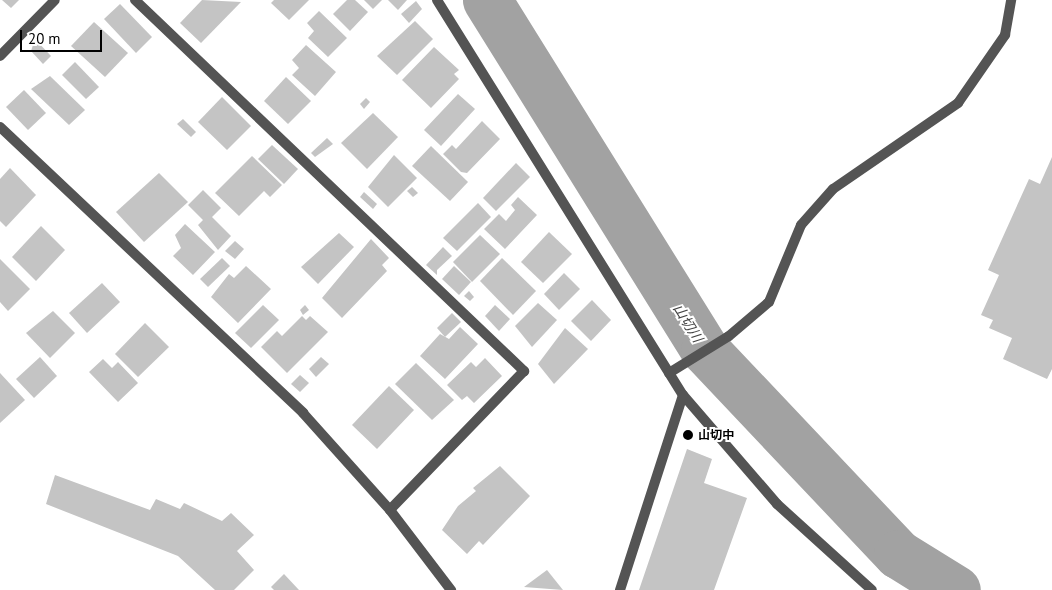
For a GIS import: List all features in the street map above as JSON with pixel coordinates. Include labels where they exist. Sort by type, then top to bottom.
[{"type":"street","points":[[0,56],[54,0]]},
{"type":"street","points":[[135,0],[524,371],[390,510]]},
{"type":"street","points":[[437,0],[683,395],[777,504],[872,590]]},
{"type":"street","points":[[669,373],[730,336],[769,302],[801,225],[833,189],[958,103],[1005,35],[1011,0]]},
{"type":"street","points":[[0,128],[303,413],[390,510],[451,590]]},
{"type":"street","points":[[620,590],[683,395]]},
{"type":"building","points":[[2,0],[19,0],[11,8]]},
{"type":"building","points":[[202,0],[241,2],[201,43],[180,23]]},
{"type":"building","points":[[274,0],[309,0],[289,20],[271,3]]},
{"type":"building","points":[[347,0],[355,0],[368,12],[350,31],[333,14]]},
{"type":"building","points":[[364,0],[382,0],[373,9]]},
{"type":"building","points":[[388,0],[407,0],[398,10]]},
{"type":"building","points":[[416,1],[422,9],[409,23],[401,14]]},
{"type":"building","points":[[120,4],[152,37],[136,53],[104,19]]},
{"type":"building","points":[[319,11],[347,38],[328,57],[308,38],[314,31],[307,23]]},
{"type":"building","points":[[415,21],[433,39],[397,75],[377,56]]},
{"type":"building","points":[[94,22],[128,53],[105,77],[71,46]]},
{"type":"building","points":[[35,39],[51,56],[43,64],[31,51]]},
{"type":"building","points":[[306,45],[336,72],[315,96],[292,75],[299,68],[292,60]]},
{"type":"building","points":[[434,47],[459,70],[454,74],[459,79],[431,108],[402,80]]},
{"type":"building","points":[[75,62],[99,87],[86,99],[62,75]]},
{"type":"building","points":[[50,76],[85,110],[69,125],[31,89]]},
{"type":"building","points":[[286,77],[311,101],[288,124],[264,101]]},
{"type":"building","points":[[24,90],[46,113],[28,130],[6,107]]},
{"type":"building","points":[[458,94],[475,109],[441,146],[424,130]]},
{"type":"building","points":[[222,97],[251,126],[227,150],[198,122]]},
{"type":"building","points":[[366,98],[370,102],[364,109],[360,104]]},
{"type":"building","points":[[373,113],[398,137],[367,169],[341,143]]},
{"type":"building","points":[[183,119],[196,132],[191,137],[177,124]]},
{"type":"building","points":[[482,121],[500,139],[467,173],[461,172],[443,154],[452,145],[456,149]]},
{"type":"building","points":[[327,138],[333,144],[315,157],[311,153]]},
{"type":"building","points":[[272,145],[298,169],[284,184],[258,159]]},
{"type":"building","points":[[431,146],[468,182],[450,201],[412,166]]},
{"type":"building","points":[[394,155],[417,178],[388,207],[368,187]]},
{"type":"building","points":[[252,156],[282,185],[270,197],[264,191],[239,216],[215,193]]},
{"type":"building","points":[[1052,157],[1052,369],[1047,379],[1003,359],[1012,338],[989,328],[993,320],[981,315],[999,275],[988,270],[1029,179],[1040,184]]},
{"type":"building","points":[[516,163],[530,177],[496,211],[483,198]]},
{"type":"building","points":[[10,168],[36,195],[6,227],[0,221],[0,179]]},
{"type":"building","points":[[159,173],[188,202],[144,242],[116,212]]},
{"type":"building","points":[[412,187],[418,193],[413,197],[407,191]]},
{"type":"building","points":[[203,190],[221,208],[212,217],[231,236],[218,250],[198,225],[203,220],[188,205]]},
{"type":"building","points":[[364,192],[377,204],[373,209],[360,197]]},
{"type":"building","points":[[518,197],[537,215],[505,249],[484,229],[499,214],[506,221],[515,210],[511,205]]},
{"type":"building","points":[[478,203],[491,217],[457,251],[443,238]]},
{"type":"building","points":[[185,224],[215,252],[193,275],[173,256],[181,248],[175,235]]},
{"type":"building","points":[[41,226],[65,250],[36,281],[12,257]]},
{"type":"building","points":[[549,232],[572,254],[543,283],[521,262]]},
{"type":"building","points":[[339,233],[354,247],[318,284],[301,267]]},
{"type":"building","points":[[480,235],[500,254],[472,282],[453,262]]},
{"type":"building","points":[[371,239],[389,258],[382,265],[387,271],[342,318],[322,298]]},
{"type":"building","points":[[235,241],[244,249],[235,259],[225,251]]},
{"type":"building","points":[[443,247],[452,256],[437,270],[437,275],[426,265]]},
{"type":"building","points":[[222,258],[230,266],[208,287],[200,279]]},
{"type":"building","points":[[502,258],[536,291],[513,315],[480,281]]},
{"type":"building","points":[[0,259],[30,289],[8,311],[0,302]]},
{"type":"building","points":[[246,266],[271,289],[238,323],[211,297],[229,274],[234,278]]},
{"type":"building","points":[[454,266],[471,282],[459,295],[442,279]]},
{"type":"building","points":[[564,273],[580,289],[559,310],[544,294]]},
{"type":"building","points":[[102,283],[120,302],[87,333],[69,313]]},
{"type":"building","points":[[469,291],[474,297],[470,301],[464,296]]},
{"type":"building","points":[[592,300],[611,320],[591,341],[571,321]]},
{"type":"building","points":[[538,303],[557,320],[532,347],[515,326]]},
{"type":"building","points":[[263,305],[279,320],[251,348],[235,333]]},
{"type":"building","points":[[305,305],[309,310],[303,315],[300,310]]},
{"type":"building","points":[[495,305],[510,319],[499,331],[485,316]]},
{"type":"building","points":[[53,311],[75,333],[50,358],[26,333]]},
{"type":"building","points":[[452,313],[461,322],[445,337],[437,328]]},
{"type":"building","points":[[302,316],[306,320],[310,316],[328,332],[287,373],[261,347],[277,331],[282,336]]},
{"type":"building","points":[[145,323],[169,347],[138,377],[115,354]]},
{"type":"building","points":[[460,327],[478,344],[445,379],[420,356],[440,334],[449,339]]},
{"type":"building","points":[[565,328],[588,349],[554,384],[538,364]]},
{"type":"building","points":[[40,357],[57,376],[34,398],[16,379]]},
{"type":"building","points":[[321,357],[329,364],[316,377],[309,369]]},
{"type":"building","points":[[485,358],[502,376],[474,403],[467,396],[462,400],[447,385],[471,362],[476,367]]},
{"type":"building","points":[[103,359],[112,368],[118,362],[138,383],[118,402],[89,372]]},
{"type":"building","points":[[416,363],[454,400],[432,420],[395,384]]},
{"type":"building","points":[[0,373],[25,400],[0,423]]},
{"type":"building","points":[[300,375],[309,383],[300,392],[291,384]]},
{"type":"building","points":[[389,386],[414,410],[377,449],[352,425]]},
{"type":"building","points":[[687,449],[712,459],[704,483],[747,498],[714,590],[639,590]]},
{"type":"building","points":[[500,466],[530,496],[483,545],[479,541],[467,554],[442,530],[458,506],[476,491],[473,488]]},
{"type":"building","points":[[55,475],[150,510],[156,499],[180,509],[184,503],[222,521],[231,513],[254,535],[237,551],[254,570],[234,590],[215,590],[178,556],[46,504]]},
{"type":"building","points":[[547,570],[563,590],[524,587]]},
{"type":"building","points":[[284,574],[299,590],[274,590],[271,587]]},
{"type":"waterway","name":"山切川","points":[[487,0],[705,350],[898,554],[956,590]]},
{"type":"place","name":"山切中","points":[[688,435]]}]
